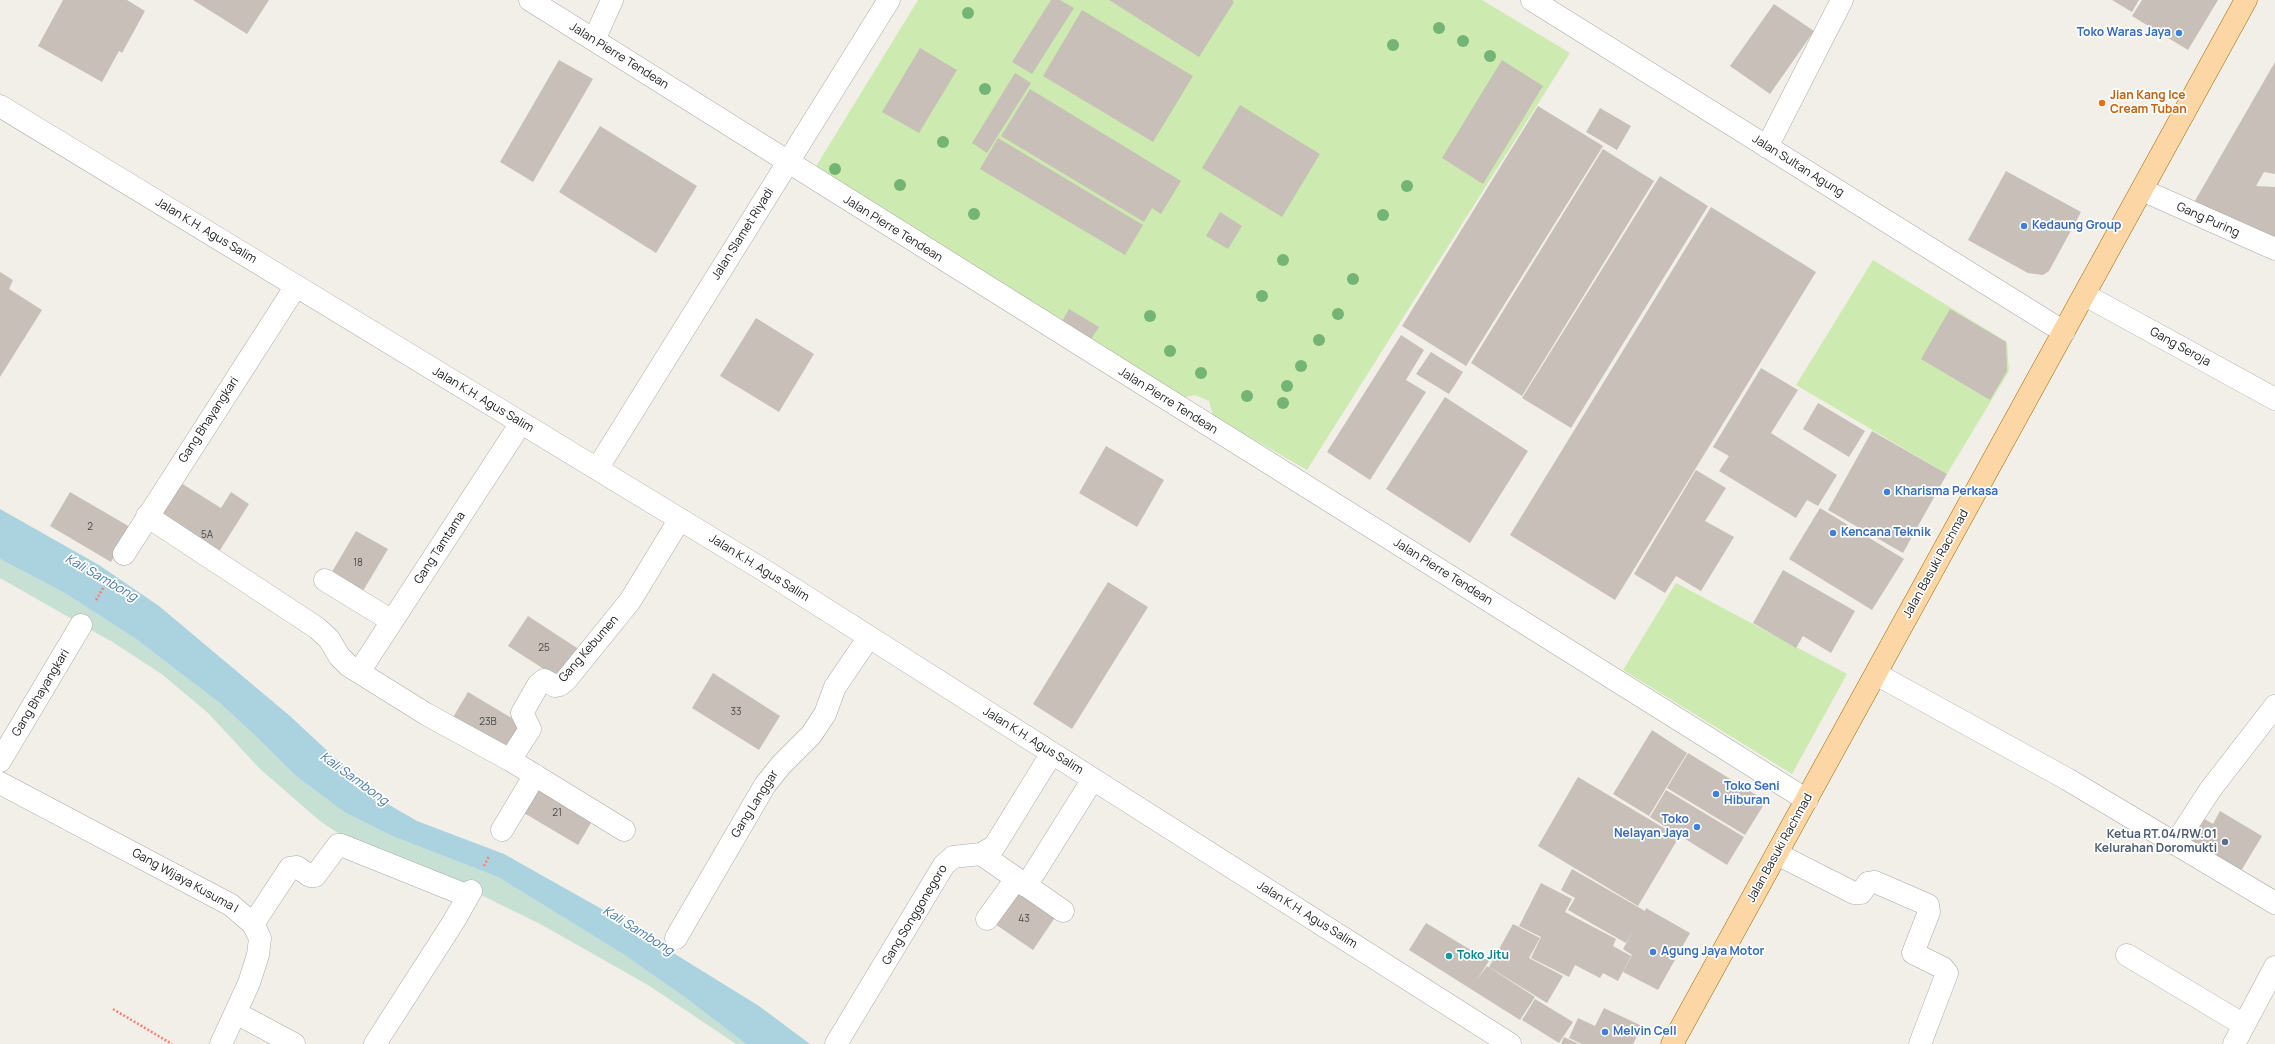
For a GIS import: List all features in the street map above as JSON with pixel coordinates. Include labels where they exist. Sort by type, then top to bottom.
[{"type":"main road","name":"Jalan Basuki Rachmad","points":[[1672,1044],[2246,0]]},
{"type":"street","name":"Jalan Pierre Tendean","points":[[530,0],[1806,800]]},
{"type":"street","points":[[594,40],[612,0]]},
{"type":"street","name":"Jalan Slamet Riyadi","points":[[597,469],[889,0]]},
{"type":"street","name":"Jalan Sultan Agung","points":[[1532,0],[2064,332]]},
{"type":"street","points":[[1767,147],[1842,0]]},
{"type":"street","name":"Jalan K.H. Agus Salim","points":[[0,106],[680,519],[1510,1044]]},
{"type":"street","name":"Gang Puring","points":[[2142,190],[2275,250]]},
{"type":"street","name":"Gang Bhayangkari","points":[[124,554],[296,286]]},
{"type":"street","name":"Gang Seroja","points":[[2085,295],[2275,399]]},
{"type":"street","name":"Gang Tamtama","points":[[359,672],[521,423]]},
{"type":"street","points":[[147,516],[317,628],[329,638],[344,661],[359,672],[443,724],[510,760],[624,830]]},
{"type":"street","name":"Gang Kebumen","points":[[510,760],[530,729],[522,713],[538,685],[544,680],[556,686],[560,685],[566,680],[630,601],[680,519]]},
{"type":"street","points":[[325,580],[392,621]]},
{"type":"street","name":"Gang Bhayangkari","points":[[0,761],[81,624]]},
{"type":"street","name":"Gang Langgar","points":[[676,938],[765,785],[781,765],[811,735],[825,714],[835,687],[869,638]]},
{"type":"street","points":[[1876,674],[2067,779],[2275,903]]},
{"type":"street","points":[[2175,844],[2206,796],[2275,706]]},
{"type":"street","points":[[1052,754],[994,847],[981,854],[1063,911]]},
{"type":"street","points":[[502,830],[535,775]]},
{"type":"street","points":[[987,919],[1021,882],[1093,779]]},
{"type":"street","name":"Gang Wijaya Kusuma I","points":[[0,783],[231,905],[253,924],[259,934],[260,946],[249,983],[221,1044]]},
{"type":"street","points":[[253,924],[290,868],[296,867],[310,876],[315,876],[338,845],[470,894],[375,1044]]},
{"type":"street","name":"Gang Songgonegoro","points":[[836,1044],[944,865],[951,858],[981,854]]},
{"type":"street","points":[[1777,854],[1854,892],[1862,892],[1868,883],[1875,882],[1925,903],[1929,908],[1929,912],[1913,954],[1945,969],[1948,973],[1920,1044]]},
{"type":"street","points":[[2127,955],[2244,1025]]},
{"type":"street","points":[[2234,1044],[2275,967]]},
{"type":"street","points":[[236,1014],[294,1044]]},
{"type":"path","points":[[94,604],[112,574]]},
{"type":"path","points":[[482,870],[492,849]]},
{"type":"path","points":[[112,1009],[172,1044]]},
{"type":"green space","points":[[918,0],[1482,0],[1570,53],[1307,470],[1213,416],[1209,401],[1195,395],[1182,398],[815,168]]},
{"type":"green space","points":[[1873,260],[2007,342],[2009,371],[1947,474],[1796,385]]},
{"type":"green space","points":[[0,559],[63,592],[136,639],[221,704],[259,738],[296,776],[344,812],[392,836],[498,877],[623,954],[686,998],[746,1044],[736,1044],[648,985],[542,925],[481,895],[412,868],[338,833],[320,821],[260,769],[208,713],[163,675],[114,643],[0,578]]},
{"type":"green space","points":[[1676,583],[1847,674],[1792,774],[1623,670]]},
{"type":"water","name":"Kali Sambong","points":[[0,509],[99,565],[159,606],[290,716],[379,799],[417,821],[504,854],[607,912],[759,1006],[810,1044],[746,1044],[686,998],[623,954],[498,877],[392,836],[344,812],[296,776],[221,704],[136,639],[63,592],[0,559]]},
{"type":"building","points":[[63,0],[127,0],[145,11],[122,53],[119,51],[102,82],[38,46]]},
{"type":"building","points":[[193,0],[269,0],[247,34]]},
{"type":"building","points":[[1051,0],[1060,0],[1074,8],[1032,74],[1012,62]]},
{"type":"building","points":[[1109,0],[1232,0],[1234,2],[1199,57]]},
{"type":"building","points":[[2112,0],[2139,0],[2132,12]]},
{"type":"building","name":"Toko Waras Jaya","points":[[2142,0],[2218,0],[2188,50],[2132,16]]},
{"type":"building","points":[[1774,4],[1814,31],[1770,94],[1730,66]]},
{"type":"building","points":[[1082,10],[1193,76],[1153,142],[1043,76]]},
{"type":"building","points":[[920,48],[957,70],[919,133],[882,112]]},
{"type":"building","points":[[559,60],[593,79],[533,182],[500,162]]},
{"type":"building","points":[[1502,60],[1543,86],[1483,184],[1442,158]]},
{"type":"building","points":[[2275,62],[2275,174],[2264,172],[2256,186],[2275,187],[2275,245],[2192,206]]},
{"type":"building","points":[[1015,73],[1031,83],[987,153],[972,143]]},
{"type":"building","points":[[1030,89],[1181,181],[1161,214],[1152,208],[1144,222],[1001,136]]},
{"type":"building","points":[[1240,105],[1320,154],[1282,217],[1202,168]]},
{"type":"building","points":[[1538,106],[1603,146],[1466,366],[1402,326]]},
{"type":"building","points":[[1600,108],[1631,126],[1617,150],[1586,132]]},
{"type":"building","points":[[600,126],[697,186],[656,253],[559,192]]},
{"type":"building","points":[[998,138],[1143,225],[1125,255],[980,169]]},
{"type":"building","points":[[1603,149],[1654,181],[1522,396],[1471,363]]},
{"type":"building","name":"Kedaung Group","points":[[2006,171],[2081,212],[2049,271],[2043,275],[2028,273],[1968,240]]},
{"type":"building","points":[[1660,176],[1708,206],[1571,428],[1522,398]]},
{"type":"building","points":[[1711,207],[1816,272],[1615,600],[1510,535]]},
{"type":"building","points":[[1220,212],[1242,226],[1228,249],[1206,236]]},
{"type":"building","points":[[0,272],[13,280],[9,289],[42,310],[0,377]]},
{"type":"building","points":[[1069,309],[1099,327],[1089,342],[1061,323]]},
{"type":"building","points":[[1950,309],[2006,342],[2007,371],[1990,400],[1921,359]]},
{"type":"building","points":[[756,318],[814,354],[779,412],[720,376]]},
{"type":"building","points":[[1401,335],[1424,350],[1406,380],[1426,392],[1370,480],[1327,452]]},
{"type":"building","points":[[1431,352],[1463,372],[1449,394],[1416,374]]},
{"type":"building","points":[[1761,368],[1798,390],[1771,433],[1837,475],[1818,506],[1807,500],[1796,518],[1719,471],[1729,456],[1713,447]]},
{"type":"building","points":[[1445,397],[1528,451],[1470,543],[1386,489]]},
{"type":"building","points":[[1818,403],[1865,431],[1849,457],[1803,429]]},
{"type":"building","name":"Kharisma Perkasa","points":[[1872,431],[1947,474],[1903,553],[1828,510]]},
{"type":"building","points":[[1106,446],[1164,480],[1137,527],[1079,493]]},
{"type":"building","points":[[1696,470],[1726,488],[1705,521],[1734,537],[1701,591],[1676,576],[1665,593],[1634,574]]},
{"type":"building","points":[[176,480],[221,508],[231,492],[249,504],[217,555],[153,515]]},
{"type":"building","points":[[70,492],[130,527],[111,562],[50,526]]},
{"type":"building","name":"Kencana Teknik","points":[[1820,508],[1904,559],[1872,610],[1789,559]]},
{"type":"building","points":[[356,531],[388,549],[360,596],[329,577]]},
{"type":"building","points":[[1783,570],[1855,611],[1831,653],[1803,636],[1796,648],[1753,623]]},
{"type":"building","points":[[1108,582],[1148,607],[1072,729],[1033,704]]},
{"type":"building","points":[[528,616],[580,650],[561,680],[508,646]]},
{"type":"building","points":[[713,673],[780,716],[759,750],[692,708]]},
{"type":"building","points":[[468,692],[525,726],[509,753],[452,719]]},
{"type":"building","points":[[1652,730],[1687,753],[1649,816],[1613,794]]},
{"type":"building","name":"Toko Seni Hiburan","points":[[1688,753],[1766,801],[1745,835],[1667,788]]},
{"type":"building","points":[[1578,777],[1679,837],[1638,906],[1538,846]]},
{"type":"building","points":[[537,780],[595,816],[578,845],[519,810]]},
{"type":"building","name":"Toko Nelayan Jaya","points":[[1666,790],[1744,837],[1727,865],[1650,817]]},
{"type":"building","points":[[2220,811],[2262,836],[2238,876],[2185,845],[2198,815],[2213,824]]},
{"type":"building","points":[[1572,869],[1645,911],[1646,908],[1690,933],[1658,990],[1623,972],[1632,955],[1623,949],[1635,928],[1626,943],[1568,910],[1575,898],[1561,890]]},
{"type":"building","points":[[1541,883],[1572,899],[1565,912],[1616,939],[1613,946],[1631,956],[1618,981],[1603,973],[1600,978],[1575,965],[1569,977],[1531,958],[1541,937],[1519,926]]},
{"type":"building","points":[[1015,888],[1056,916],[1033,950],[992,922]]},
{"type":"building","points":[[1426,923],[1489,961],[1476,981],[1487,966],[1535,997],[1520,1020],[1409,950]]},
{"type":"building","points":[[1513,924],[1540,938],[1529,958],[1563,976],[1547,1003],[1489,967]]},
{"type":"building","points":[[1535,999],[1573,1022],[1559,1043],[1522,1020]]},
{"type":"building","name":"Melvin Cell","points":[[1604,1008],[1642,1026],[1633,1044],[1582,1044],[1569,1038],[1578,1018],[1595,1026]]},
{"type":"building","points":[[1564,1037],[1579,1044],[1561,1044]]},
{"type":"place","name":"Toko Waras Jaya","points":[[2179,33]]},
{"type":"place","name":"Jian Kang Ice Cream Tuban","points":[[2102,103]]},
{"type":"place","name":"Kedaung Group","points":[[2024,226]]},
{"type":"place","name":"Kharisma Perkasa","points":[[1887,492]]},
{"type":"place","name":"Kencana Teknik","points":[[1833,533]]},
{"type":"place","name":"Toko Seni Hiburan","points":[[1716,794]]},
{"type":"place","name":"Toko Nelayan Jaya","points":[[1697,827]]},
{"type":"place","name":"Ketua RT.04/RW.01 Kelurahan Doromukti","points":[[2225,842]]},
{"type":"place","name":"Agung Jaya Motor","points":[[1653,952]]},
{"type":"place","name":"Toko Jitu","points":[[1449,956]]},
{"type":"place","name":"Melvin Cell","points":[[1605,1032]]}]
